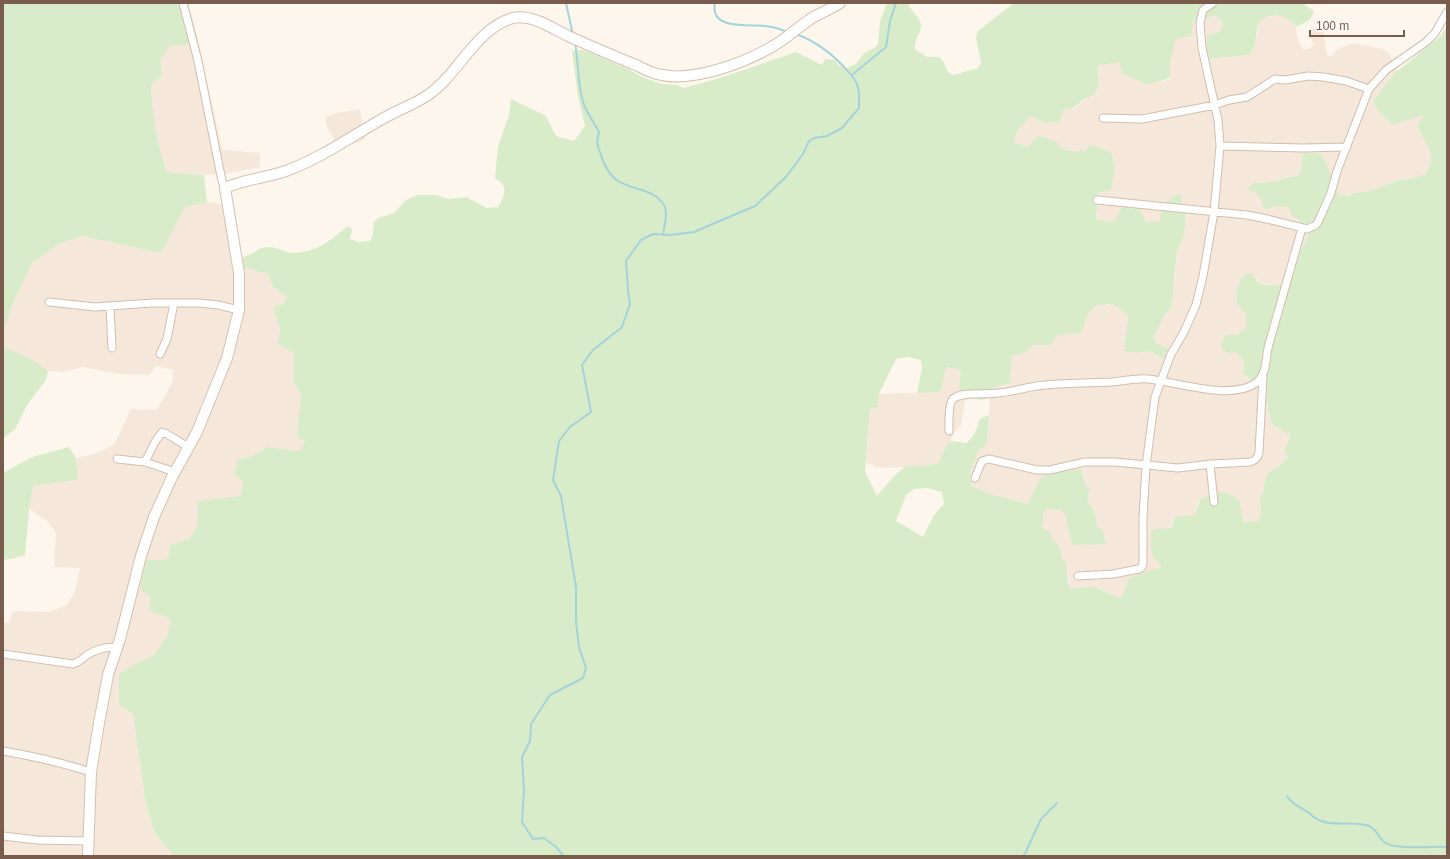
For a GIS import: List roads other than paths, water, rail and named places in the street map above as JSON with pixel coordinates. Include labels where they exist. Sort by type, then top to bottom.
[{"type":"main road","points":[[88,856],[91,772],[108,675],[118,647],[143,550],[154,517],[175,472],[197,432],[227,358],[239,310],[239,273],[225,188],[234,184],[285,171],[307,161],[428,95],[439,86],[470,50],[495,26],[515,18],[530,18],[662,76],[682,76],[714,72],[751,58],[781,41],[817,15],[840,3]]},
{"type":"street","points":[[183,3],[198,61],[222,181],[225,188]]},
{"type":"street","points":[[1078,576],[1113,574],[1139,569],[1142,567],[1143,563],[1143,517],[1146,466],[1155,397],[1171,354],[1183,334],[1196,305],[1203,276],[1214,212],[1220,146],[1218,120],[1202,48],[1200,23],[1203,10],[1213,3]]},
{"type":"street","points":[[1097,200],[1214,212],[1267,219],[1302,228],[1311,228],[1316,225],[1319,220],[1331,193],[1337,171],[1369,90],[1386,70],[1426,42],[1435,32],[1447,12]]},
{"type":"street","points":[[1103,118],[1142,118],[1215,105],[1229,100],[1247,97],[1275,80],[1308,76],[1346,81],[1369,90]]},
{"type":"street","points":[[1220,146],[1303,148],[1347,147]]},
{"type":"street","points":[[975,478],[980,464],[985,459],[1038,470],[1050,470],[1085,462],[1115,462],[1178,468],[1255,461],[1258,457],[1263,376],[1269,344],[1302,228]]},
{"type":"street","points":[[49,302],[95,307],[152,303],[199,303],[218,305],[239,310]]},
{"type":"street","points":[[160,354],[167,339],[174,304]]},
{"type":"street","points":[[110,307],[112,348]]},
{"type":"street","points":[[949,431],[949,412],[951,402],[954,397],[958,396],[1004,393],[1044,385],[1114,382],[1135,379],[1160,381],[1197,388],[1240,390],[1255,384],[1263,376]]},
{"type":"street","points":[[145,462],[162,432],[188,447]]},
{"type":"street","points":[[117,459],[145,462],[175,472]]},
{"type":"street","points":[[1210,464],[1214,502]]},
{"type":"street","points":[[3,654],[73,664],[101,648],[118,647]]},
{"type":"street","points":[[3,751],[67,764],[91,772]]},
{"type":"street","points":[[3,836],[37,840],[89,841]]},
{"type":"waterway","points":[[566,3],[573,35]]},
{"type":"waterway","points":[[715,3],[715,12],[718,18],[724,22],[741,25],[769,26],[788,32]]},
{"type":"waterway","points":[[852,75],[886,47],[890,21],[896,3]]},
{"type":"waterway","points":[[564,856],[556,847],[544,838],[533,839],[522,822],[524,790],[522,757],[530,741],[531,724],[550,695],[583,678],[586,668],[579,647],[576,622],[576,587],[561,496],[553,480],[559,441],[570,427],[591,412],[582,365],[593,350],[622,327],[630,304],[626,261],[641,240],[653,234],[670,235],[694,232],[755,206],[786,177],[803,154],[809,141],[814,138],[827,136],[842,128],[859,108],[858,87],[856,81],[851,75],[828,52],[810,40],[796,34]]},
{"type":"waterway","points":[[575,43],[582,97],[584,105],[599,132],[597,144],[603,162],[615,179],[624,184],[650,193],[661,201],[665,207],[666,214],[663,235]]},
{"type":"waterway","points":[[1287,796],[1298,807],[1319,820],[1327,823],[1363,824],[1369,826],[1384,842],[1391,845],[1406,847],[1447,847]]},
{"type":"waterway","points":[[1024,856],[1041,819],[1057,803]]}]
